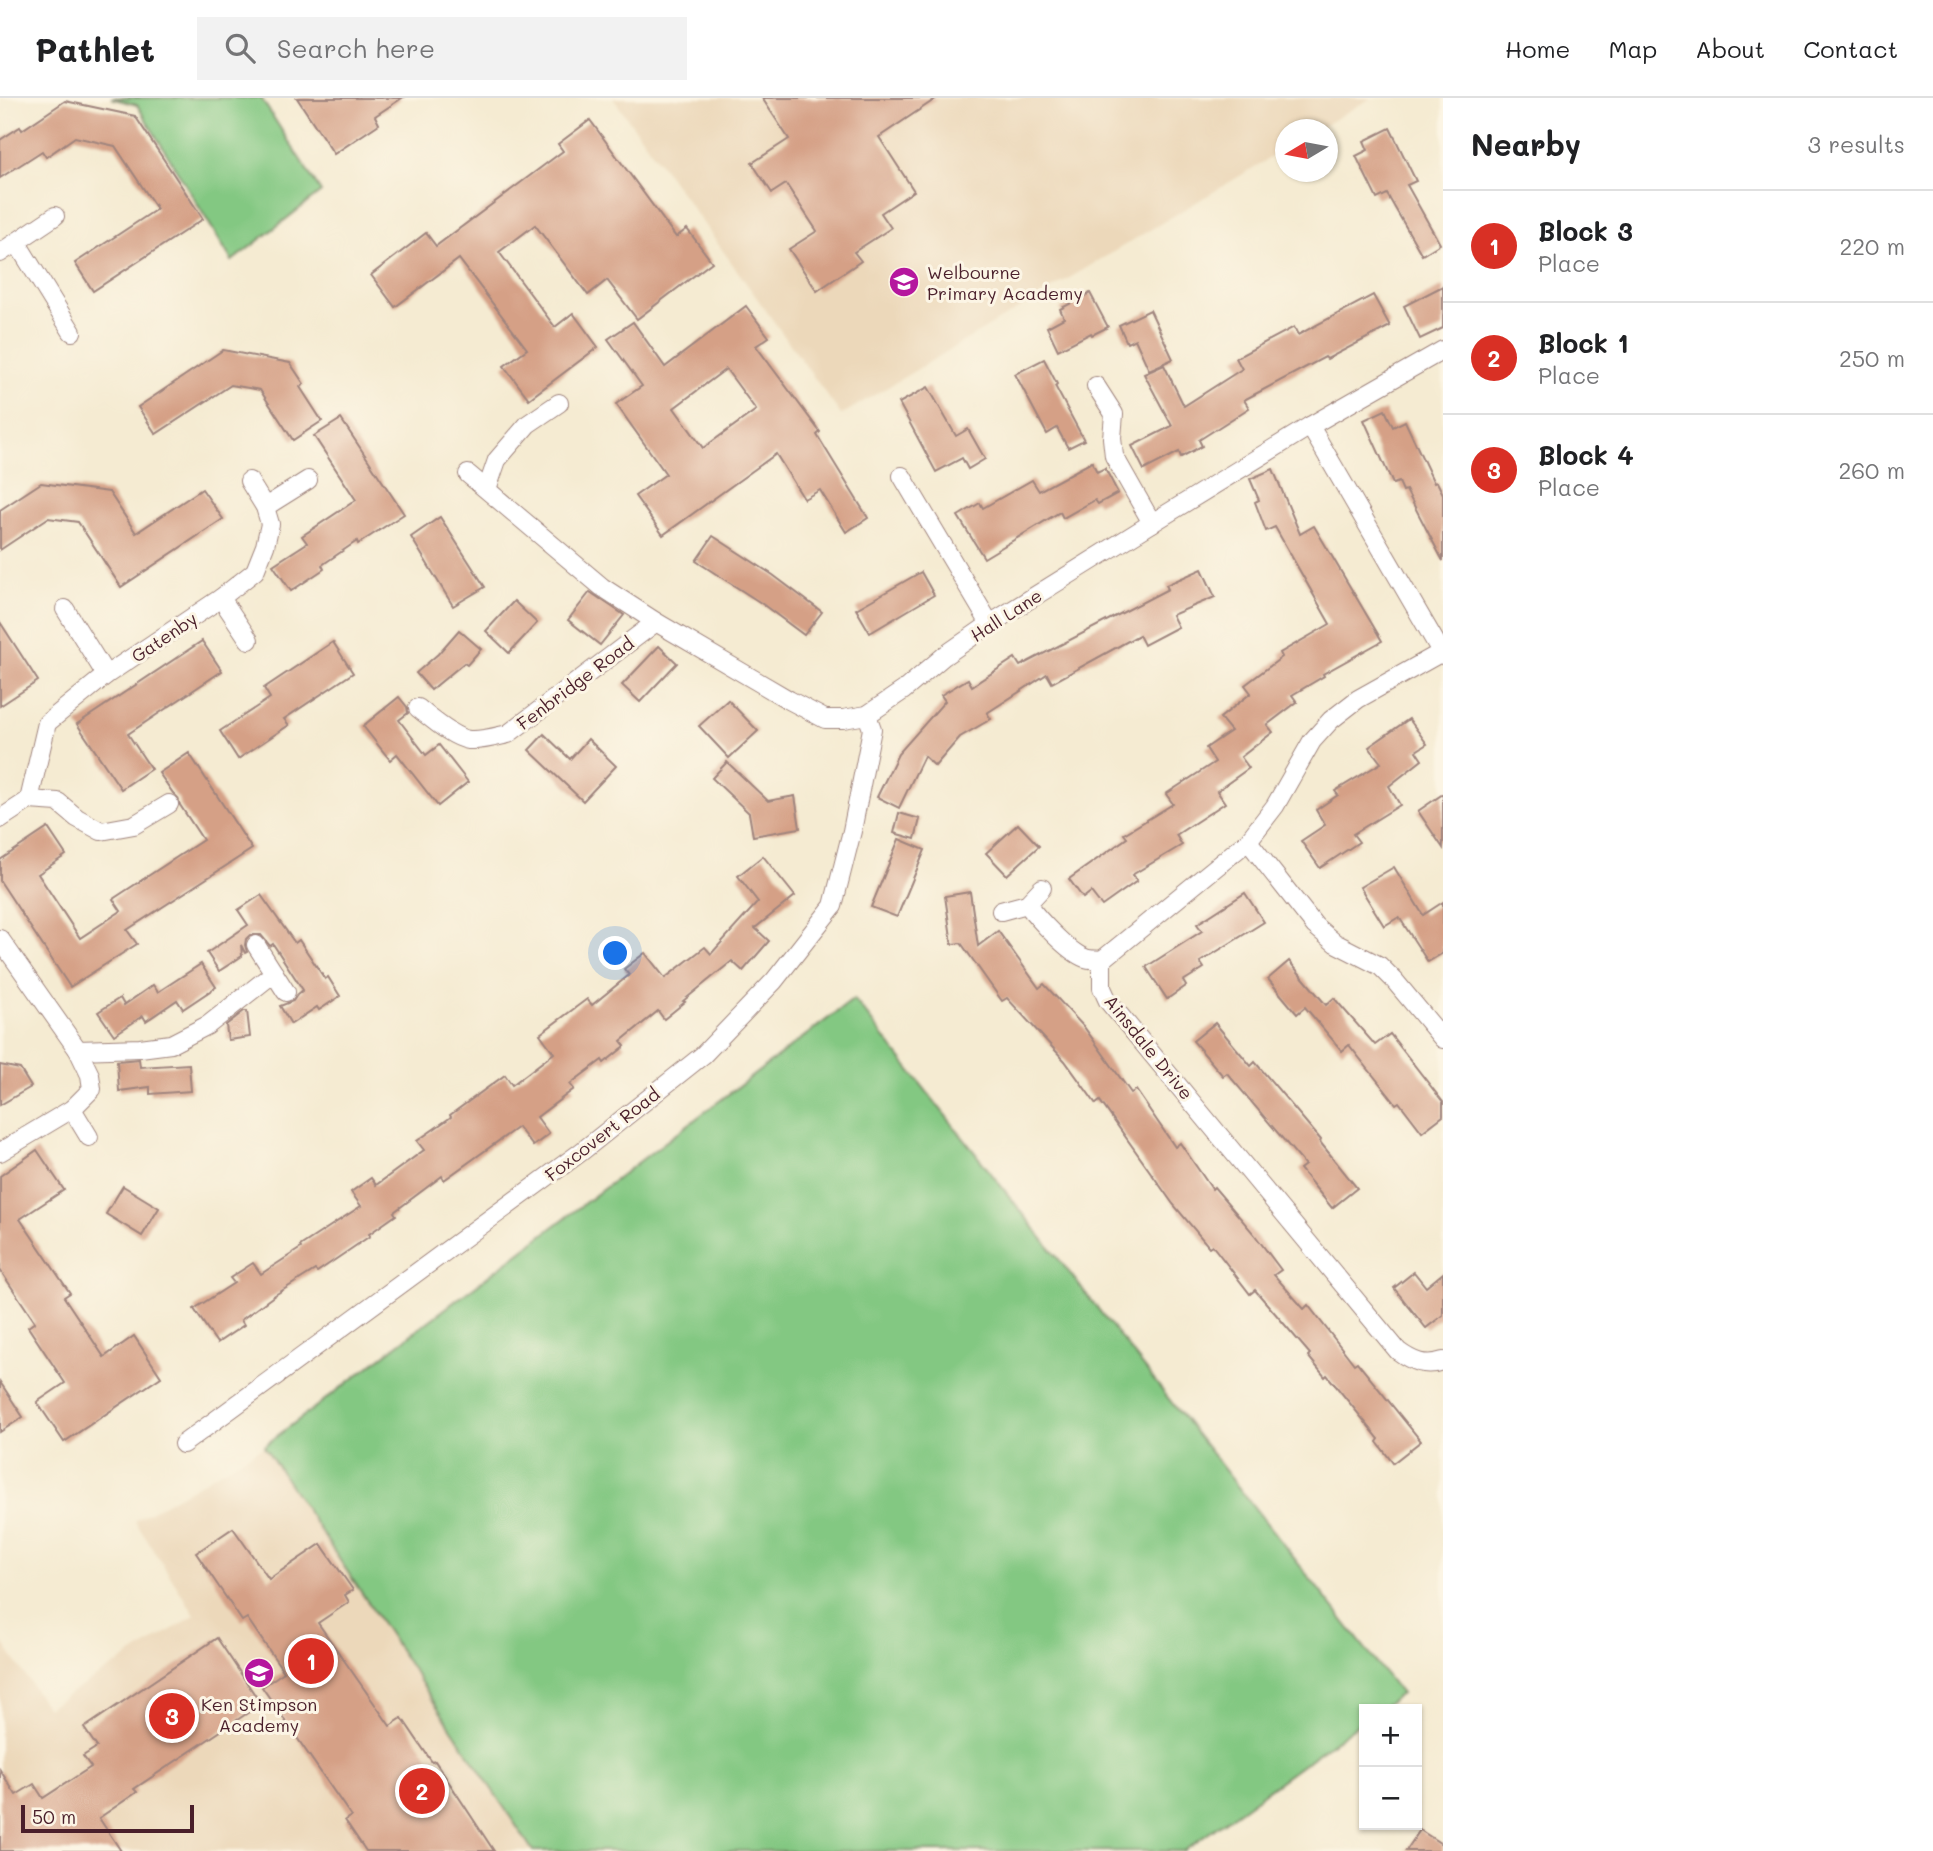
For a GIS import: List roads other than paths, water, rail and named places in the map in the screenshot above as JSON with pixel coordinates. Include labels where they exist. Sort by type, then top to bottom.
[{"type":"street","points":[[0,253],[55,216]]},
{"type":"street","points":[[16,243],[72,332]]},
{"type":"street","name":"Hall Lane","points":[[867,715],[904,690],[944,656],[990,625],[1310,426],[1443,350]]},
{"type":"street","points":[[1096,386],[1114,414],[1114,456],[1152,523]]},
{"type":"street","points":[[487,489],[497,460],[528,424],[559,403]]},
{"type":"street","points":[[1027,904],[1043,925],[1084,958],[1102,960],[1248,841],[1275,806],[1312,741],[1331,720],[1358,699],[1442,654],[1310,426]]},
{"type":"street","name":"Fenbridge Road","points":[[468,474],[602,587],[656,622],[825,719],[867,715]]},
{"type":"street","points":[[902,476],[990,625]]},
{"type":"street","points":[[265,507],[308,480]]},
{"type":"street","name":"Gatenby","points":[[29,800],[47,723],[106,675],[221,598],[255,571],[270,524],[265,507],[250,481]]},
{"type":"street","points":[[221,598],[249,640]]},
{"type":"street","points":[[65,609],[106,675]]},
{"type":"street","name":"Fenbridge Road","points":[[418,708],[455,735],[467,740],[508,734],[656,622]]},
{"type":"street","name":"Foxcovert Road","points":[[183,1444],[582,1152],[703,1055],[774,981],[833,906],[852,831],[872,729],[867,715]]},
{"type":"street","points":[[0,819],[29,800],[58,802],[77,818],[101,831],[134,825],[169,804]]},
{"type":"street","points":[[1248,841],[1315,926],[1335,943],[1380,966],[1443,1039]]},
{"type":"street","points":[[1001,911],[1027,904],[1042,888]]},
{"type":"street","points":[[0,939],[78,1050],[90,1075],[92,1090],[72,1109],[0,1152]]},
{"type":"street","points":[[256,945],[286,992]]},
{"type":"street","name":"Ainsdale Drive","points":[[1102,960],[1102,988],[1108,1001],[1398,1352],[1423,1364],[1443,1361]]},
{"type":"street","points":[[78,1050],[171,1044],[208,1025],[274,973]]},
{"type":"street","points":[[72,1109],[89,1137]]},
{"type":"place","name":"Welbourne Primary Academy","points":[[904,282]]},
{"type":"place","name":"Block 3","points":[[311,1661]]},
{"type":"place","name":"Ken Stimpson Academy","points":[[259,1673]]},
{"type":"place","name":"Block 4","points":[[172,1716]]},
{"type":"place","name":"Block 1","points":[[422,1791]]}]
